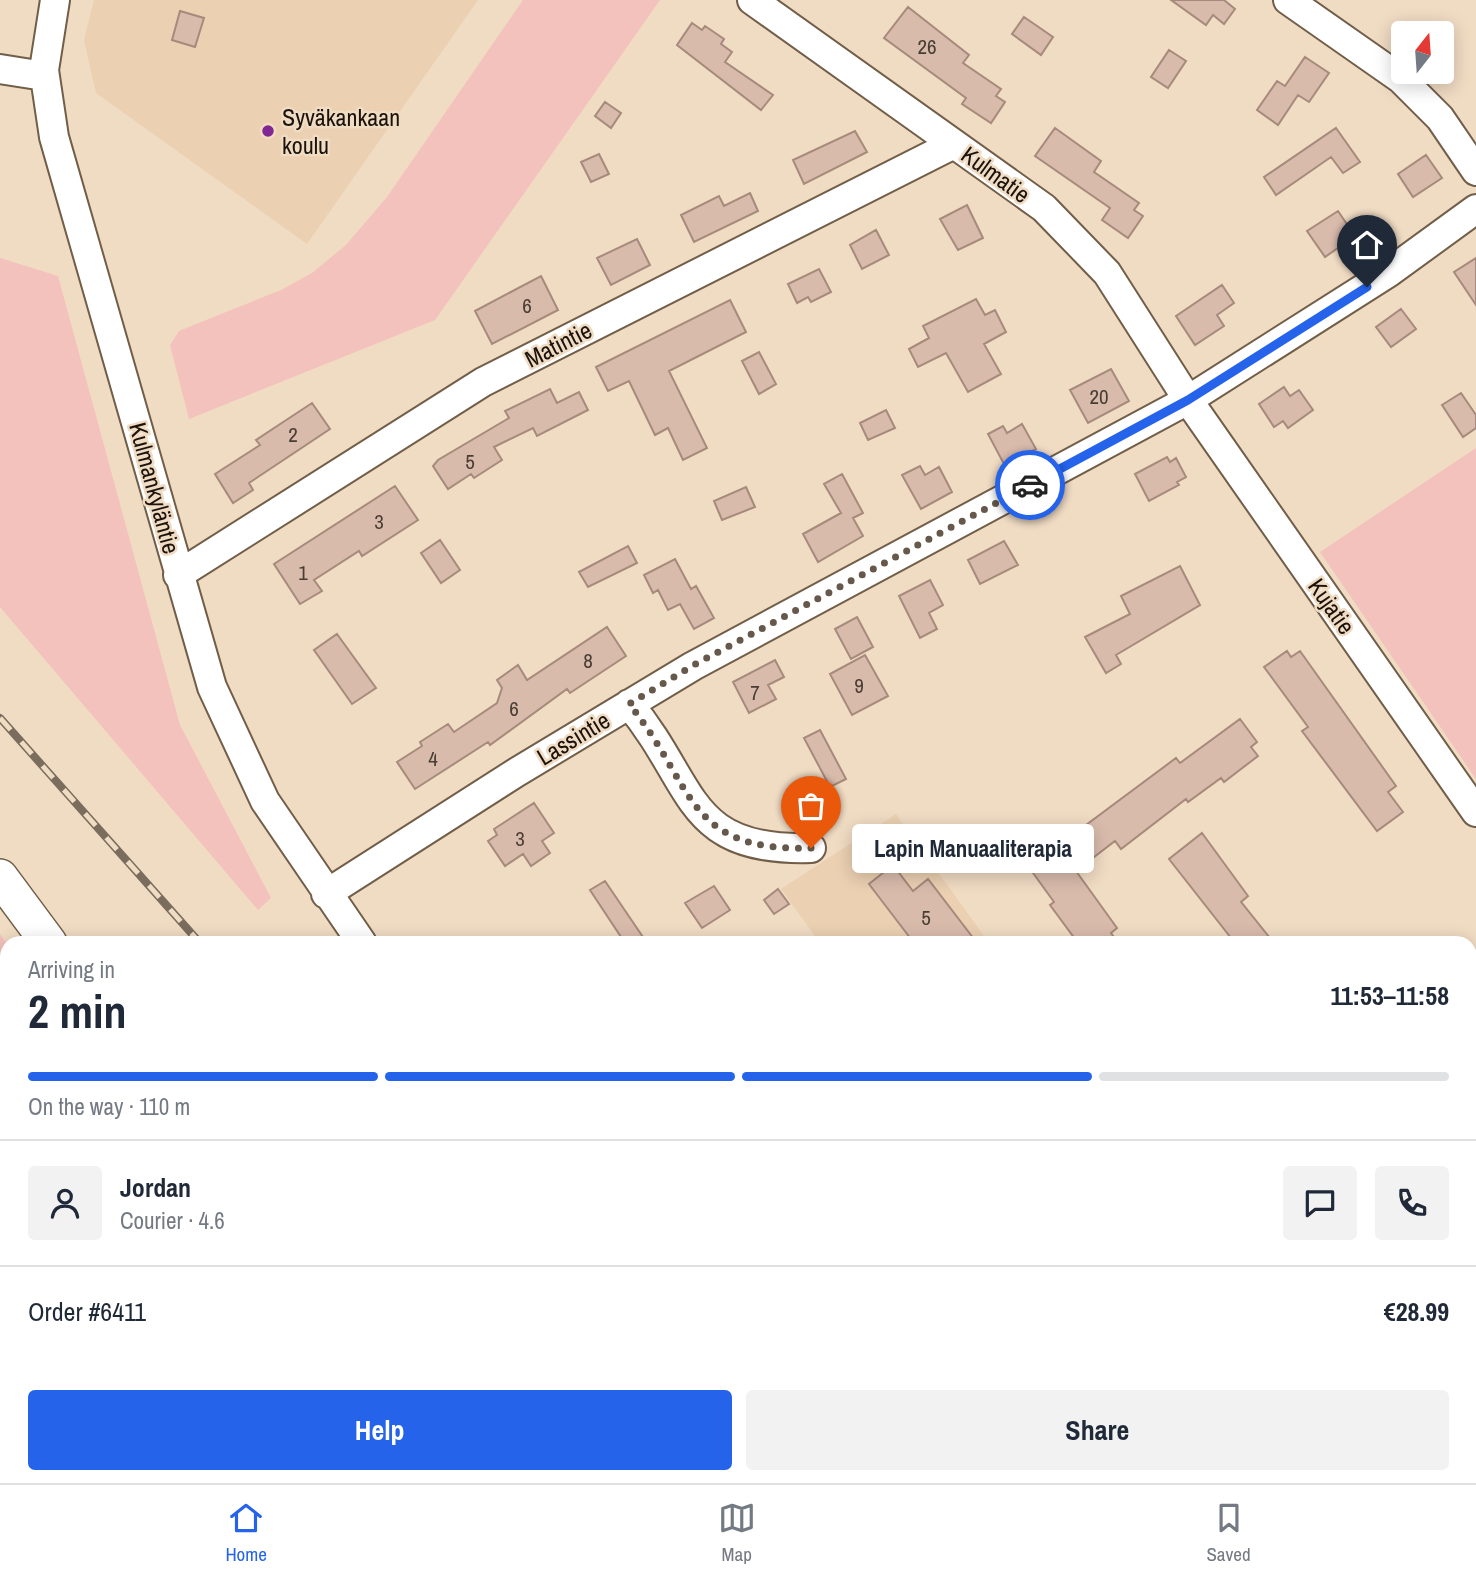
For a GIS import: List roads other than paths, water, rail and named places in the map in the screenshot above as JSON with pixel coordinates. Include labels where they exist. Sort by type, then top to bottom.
[{"type":"main road","points":[[0,877],[44,936]]},
{"type":"street","name":"Kulmankyläntie","points":[[55,0],[47,36],[44,76],[54,137],[212,687],[265,801],[357,936]]},
{"type":"street","name":"Kulmatie","points":[[752,0],[1044,208],[1107,273],[1188,400]]},
{"type":"street","points":[[1288,0],[1401,79],[1440,118],[1476,171]]},
{"type":"street","points":[[0,69],[44,76]]},
{"type":"street","name":"Matintie","points":[[178,575],[210,558],[483,382],[954,144]]},
{"type":"street","name":"Lassintie","points":[[326,894],[692,666],[1188,400],[1378,280],[1476,209]]},
{"type":"street","name":"Kujatie","points":[[1188,400],[1476,812]]},
{"type":"street","points":[[629,704],[659,741],[688,797],[708,820],[724,832],[752,845],[780,849],[811,848]]},
{"type":"railway","points":[[0,718],[194,936]]},
{"type":"place","name":"Syväkankaan koulu","points":[[268,131]]},
{"type":"place","name":"Lapin Manuaaliterapia","points":[[811,848]]}]
